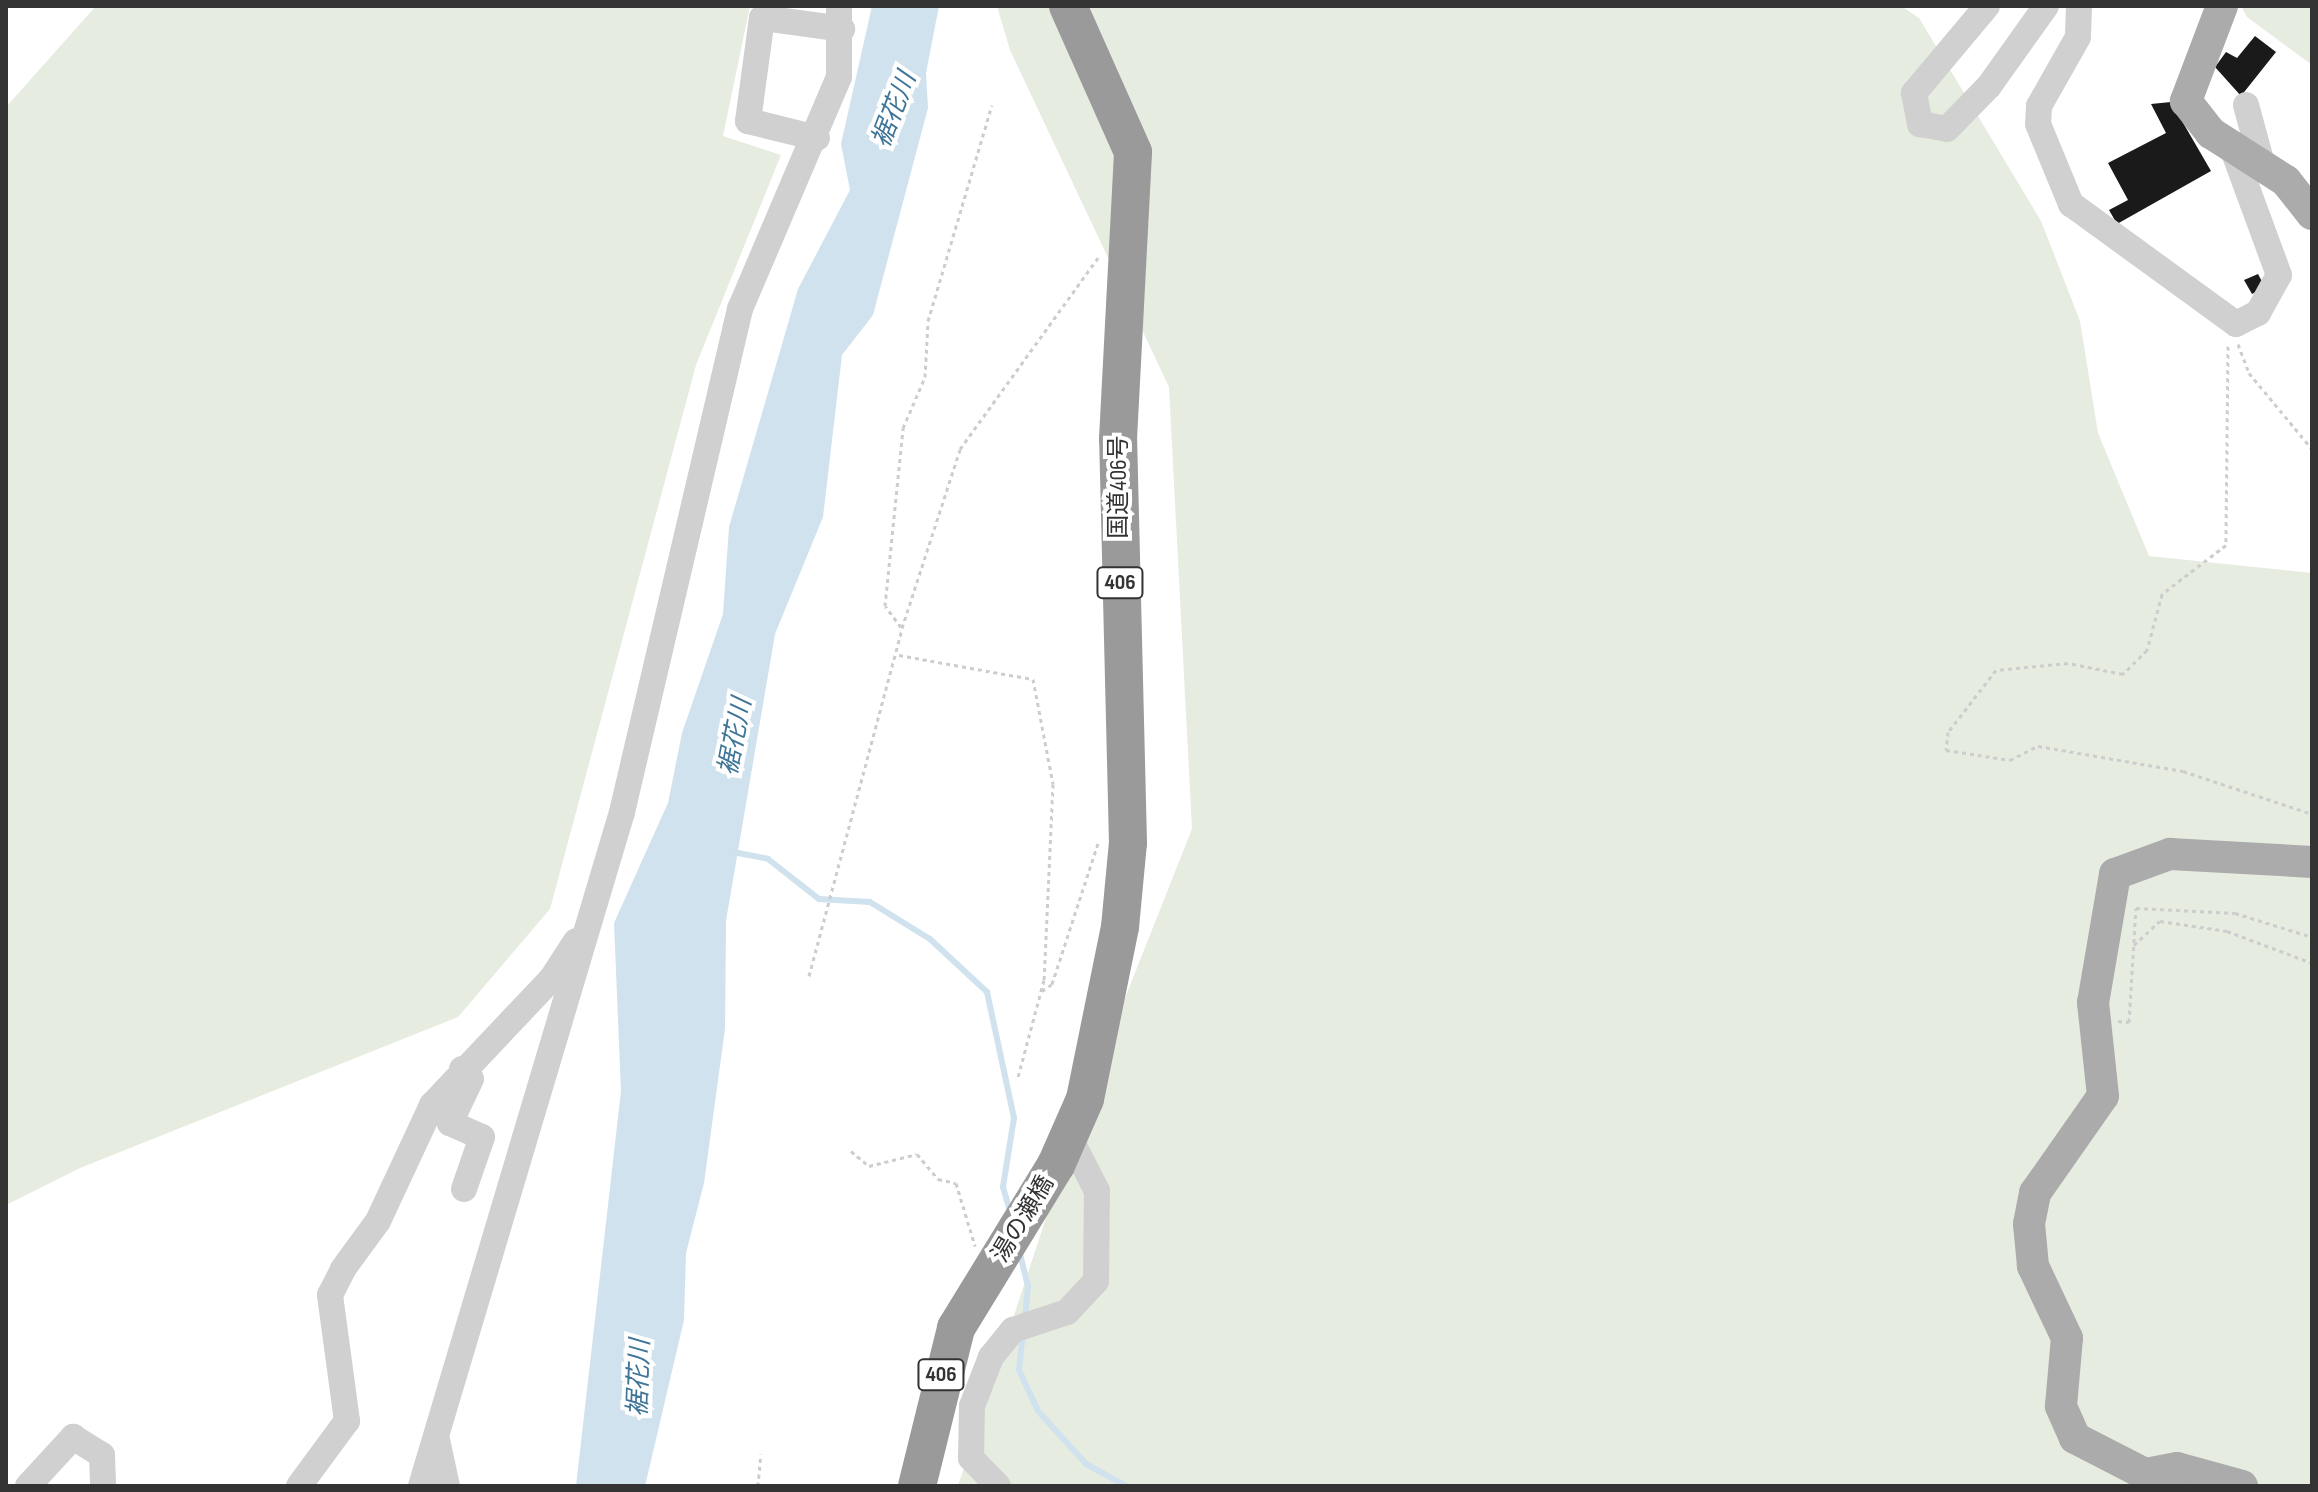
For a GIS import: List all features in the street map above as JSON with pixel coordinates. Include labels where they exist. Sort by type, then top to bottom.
[{"type":"highway","name":"国道406号","points":[[1063,1151],[1109,1006],[1128,843],[1118,439],[1133,152],[1068,6]]},
{"type":"highway","name":"湯の瀬橋","points":[[983,1261],[1063,1151]]},
{"type":"highway","name":"406","points":[[917,1486],[943,1366],[983,1261]]},
{"type":"main road","points":[[2222,6],[2186,101],[2232,147],[2262,164],[2299,193],[2312,214]]},
{"type":"main road","points":[[2242,1486],[2177,1468],[2145,1474],[2101,1458],[2075,1438],[2061,1406],[2067,1338],[2033,1266],[2029,1224],[2035,1193],[2103,1096],[2095,1019],[2103,918],[2115,874],[2170,854],[2312,862]]},
{"type":"street","points":[[1987,6],[1914,93],[1920,124],[1947,129],[1989,86],[2046,6]]},
{"type":"street","points":[[2079,6],[2078,37],[2039,106],[2038,124],[2071,204],[2236,324],[2258,313],[2279,275],[2232,147]]},
{"type":"street","points":[[421,1486],[589,921],[740,309],[817,138],[839,77],[840,18],[762,18],[748,121],[817,138]]},
{"type":"street","points":[[2246,105],[2262,164]]},
{"type":"street","points":[[299,1486],[347,1421],[330,1295],[378,1221],[432,1105],[462,1069],[552,978],[589,921]]},
{"type":"street","points":[[462,1069],[471,1079],[450,1123],[482,1137],[464,1189]]},
{"type":"street","points":[[998,1486],[971,1458],[972,1406],[991,1357],[1013,1330],[1067,1312],[1096,1281],[1100,1246],[1097,1191],[1063,1151]]},
{"type":"street","points":[[436,1436],[447,1486]]},
{"type":"street","points":[[28,1486],[73,1437],[102,1455],[103,1486]]},
{"type":"path","points":[[902,628],[885,606],[903,428],[925,377],[928,321],[992,105]]},
{"type":"path","points":[[809,976],[899,655],[902,628],[960,449],[1103,251]]},
{"type":"path","points":[[2236,324],[2241,360],[2312,449]]},
{"type":"path","points":[[2236,324],[2228,347],[2226,545],[2162,594],[2147,650],[2123,674],[2068,663],[1996,670],[1948,732],[1946,750],[2010,760],[2038,746],[2183,771],[2312,814]]},
{"type":"path","points":[[899,655],[1033,679],[1053,784],[1042,991],[1018,1077]]},
{"type":"path","points":[[1042,991],[1052,984],[1100,830]]},
{"type":"path","points":[[2095,1019],[2129,1022],[2136,908],[2235,913],[2312,937]]},
{"type":"path","points":[[2134,945],[2160,921],[2227,931],[2312,963]]},
{"type":"path","points":[[851,1151],[869,1166],[917,1154],[938,1179],[956,1183],[983,1261]]},
{"type":"path","points":[[758,1486],[761,1454]]},
{"type":"shaded area","points":[[96,6],[750,6],[723,136],[781,155],[696,365],[550,909],[458,1017],[80,1168],[6,1205],[6,107]]},
{"type":"shaded area","points":[[997,6],[1901,6],[1919,18],[2041,221],[2080,321],[2098,433],[2149,556],[2312,573],[2312,1486],[958,1486],[1085,1099],[1192,829],[1169,387],[1010,50]]},
{"type":"shaded area","points":[[2241,6],[2312,6],[2312,65],[2247,17]]},
{"type":"water","name":"裾花川","points":[[872,6],[939,6],[926,73],[928,108],[873,315],[842,355],[823,517],[775,634],[726,921],[725,1029],[704,1183],[686,1253],[684,1320],[645,1486],[576,1486],[621,1091],[614,923],[668,803],[682,733],[723,614],[729,527],[798,289],[850,190],[841,144]]},
{"type":"building","points":[[2255,36],[2276,52],[2241,96],[2215,67],[2226,52],[2237,58]]},
{"type":"building","points":[[2171,102],[2211,171],[2117,224],[2109,210],[2128,200],[2108,163],[2166,133],[2151,104]]},
{"type":"building","points":[[2258,274],[2265,287],[2252,294],[2244,280]]},
{"type":"waterway","points":[[733,852],[768,859],[819,899],[870,902],[930,939],[987,992],[1014,1118],[1003,1187],[1010,1212]]},
{"type":"waterway","points":[[1019,1250],[1028,1285],[1025,1317]]},
{"type":"waterway","points":[[1023,1332],[1019,1370],[1038,1411],[1086,1464],[1126,1486]]}]
